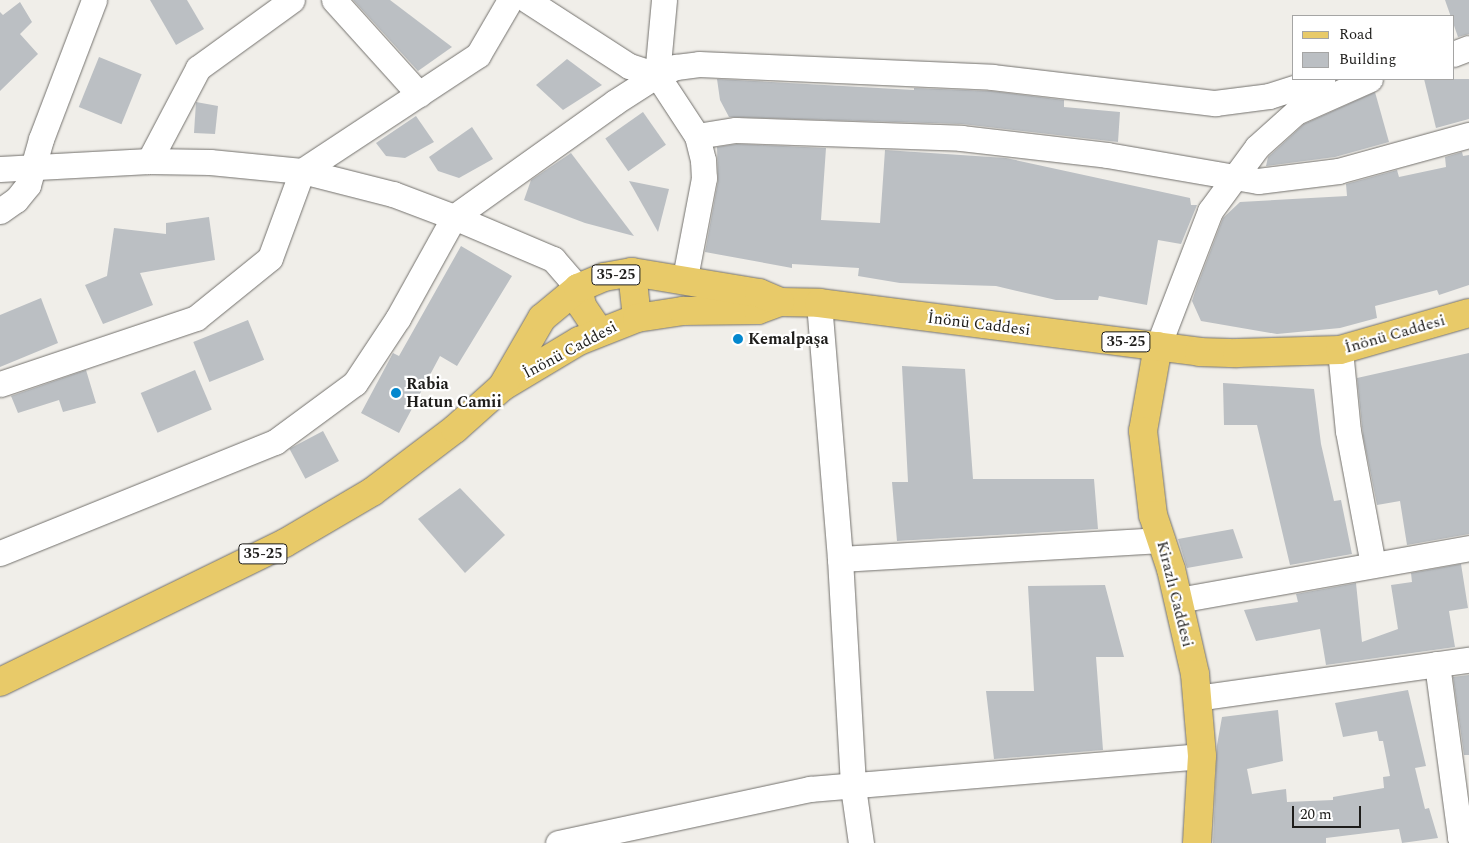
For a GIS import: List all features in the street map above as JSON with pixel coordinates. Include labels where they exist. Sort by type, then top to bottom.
[{"type":"main road","name":"35-25","points":[[0,682],[318,526],[416,461],[502,386],[542,318],[578,288],[604,277],[632,272],[685,278],[759,293],[780,302]]},
{"type":"main road","points":[[632,272],[637,318]]},
{"type":"main road","points":[[578,288],[582,306],[599,331]]},
{"type":"main road","name":"İnönü Caddesi","points":[[502,386],[599,331],[637,318],[683,311],[758,310],[780,302],[819,303],[1158,346],[1237,353],[1340,350],[1469,313]]},
{"type":"main road","name":"Kirazlı Caddesi","points":[[1158,346],[1143,431],[1153,515],[1178,600],[1194,674],[1202,756],[1197,843]]},
{"type":"street","points":[[0,211],[22,193],[35,168],[40,139],[94,0]]},
{"type":"street","points":[[149,161],[198,68],[292,0]]},
{"type":"street","points":[[334,0],[419,94]]},
{"type":"street","points":[[0,384],[196,318],[270,258],[302,171],[478,55],[510,0]]},
{"type":"street","points":[[527,0],[629,66],[657,75]]},
{"type":"street","points":[[664,0],[657,75],[697,136],[704,160],[704,178],[685,278]]},
{"type":"street","points":[[1454,54],[1469,48]]},
{"type":"street","points":[[0,553],[275,442],[355,382],[398,318],[454,217],[657,75],[676,67],[699,64],[982,77],[1214,103],[1269,96],[1319,80]]},
{"type":"street","points":[[1158,346],[1210,211],[1257,147],[1278,125],[1296,112],[1361,80]]},
{"type":"street","points":[[697,136],[736,130],[970,139],[1107,155],[1258,181],[1338,170],[1469,135]]},
{"type":"street","points":[[0,169],[149,161],[210,162],[302,171],[393,194],[454,217],[553,260],[578,288]]},
{"type":"street","points":[[819,303],[840,559],[854,787],[861,843]]},
{"type":"street","points":[[1340,350],[1348,431],[1373,565]]},
{"type":"street","points":[[840,559],[1161,540]]},
{"type":"street","points":[[1178,600],[1469,548]]},
{"type":"street","points":[[1197,698],[1469,660]]},
{"type":"street","points":[[1437,664],[1455,841]]},
{"type":"street","points":[[558,843],[810,789],[854,787],[1202,756]]},
{"type":"building","points":[[150,0],[187,0],[204,29],[176,45]]},
{"type":"building","points":[[353,0],[390,0],[452,47],[418,71]]},
{"type":"building","points":[[1445,0],[1469,0],[1469,34],[1458,37],[1454,26],[1454,15],[1450,15]]},
{"type":"building","points":[[20,2],[32,22],[20,34],[38,54],[0,91],[0,12],[3,15]]},
{"type":"building","points":[[99,57],[142,74],[121,124],[79,107]]},
{"type":"building","points":[[567,59],[602,85],[563,110],[536,85]]},
{"type":"building","points":[[717,79],[914,90],[914,88],[991,91],[1064,100],[1064,107],[1120,112],[1118,142],[962,124],[729,117],[720,100]]},
{"type":"building","points":[[1469,79],[1469,119],[1436,128],[1424,80]]},
{"type":"building","points":[[1375,92],[1389,142],[1335,157],[1266,166],[1268,157],[1304,124]]},
{"type":"building","points":[[196,102],[218,106],[215,134],[194,133]]},
{"type":"building","points":[[643,112],[666,145],[628,171],[605,138]]},
{"type":"building","points":[[416,116],[434,142],[405,158],[386,156],[376,143]]},
{"type":"building","points":[[472,127],[493,159],[459,178],[438,171],[429,157]]},
{"type":"building","points":[[737,144],[826,148],[821,220],[880,223],[885,150],[1006,158],[1190,198],[1191,205],[1197,205],[1181,244],[1158,240],[1147,305],[1099,296],[1098,300],[1056,300],[996,286],[900,283],[858,276],[859,268],[792,264],[792,268],[705,252],[718,181],[717,147]]},
{"type":"building","points":[[1462,152],[1463,156],[1469,155],[1469,285],[1439,295],[1437,290],[1375,306],[1377,318],[1340,328],[1277,334],[1201,321],[1192,301],[1223,218],[1240,202],[1347,196],[1346,184],[1397,170],[1399,177],[1446,167],[1445,157]]},
{"type":"building","points":[[571,153],[634,236],[585,223],[524,200],[531,180]]},
{"type":"building","points":[[629,181],[669,189],[658,232]]},
{"type":"building","points":[[209,217],[215,260],[140,273],[153,305],[103,324],[85,285],[107,276],[114,228],[166,234],[166,223]]},
{"type":"building","points":[[461,246],[512,276],[457,366],[440,356],[399,433],[361,413],[393,353],[399,356]]},
{"type":"building","points":[[41,298],[58,343],[0,367],[0,315]]},
{"type":"building","points":[[248,320],[264,360],[209,382],[193,342]]},
{"type":"building","points":[[1469,353],[1469,534],[1407,545],[1400,501],[1377,505],[1363,436],[1357,378]]},
{"type":"building","points":[[902,366],[965,369],[973,479],[1094,479],[1098,529],[897,541],[892,482],[908,482]]},
{"type":"building","points":[[86,370],[96,403],[63,412],[59,400],[18,413],[11,396]]},
{"type":"building","points":[[195,370],[212,410],[157,433],[141,393]]},
{"type":"building","points":[[1223,383],[1314,389],[1321,444],[1334,501],[1341,500],[1352,554],[1290,565],[1257,425],[1224,425]]},
{"type":"building","points":[[323,431],[339,461],[305,479],[289,449]]},
{"type":"building","points":[[460,488],[505,535],[465,573],[418,519]]},
{"type":"building","points":[[1233,529],[1243,558],[1187,568],[1178,539]]},
{"type":"building","points":[[1461,564],[1468,608],[1449,611],[1455,647],[1326,665],[1320,629],[1256,641],[1244,610],[1298,602],[1296,594],[1356,583],[1362,642],[1398,629],[1391,585],[1412,582],[1411,573]]},
{"type":"building","points":[[1105,585],[1124,657],[1096,657],[1103,750],[994,759],[986,691],[1034,691],[1028,586]]},
{"type":"building","points":[[1469,675],[1469,755],[1464,755],[1453,677]]},
{"type":"building","points":[[1408,690],[1426,766],[1415,768],[1425,809],[1429,808],[1438,838],[1402,843],[1399,829],[1326,838],[1326,843],[1213,843],[1217,745],[1222,717],[1278,710],[1283,761],[1247,769],[1252,794],[1286,789],[1287,802],[1333,800],[1333,797],[1384,788],[1383,777],[1390,776],[1383,741],[1379,741],[1377,731],[1343,737],[1335,703]]},
{"type":"place","name":"Kemalpaşa","points":[[738,339]]},
{"type":"place","name":"Rabia Hatun Camii","points":[[396,393]]}]
